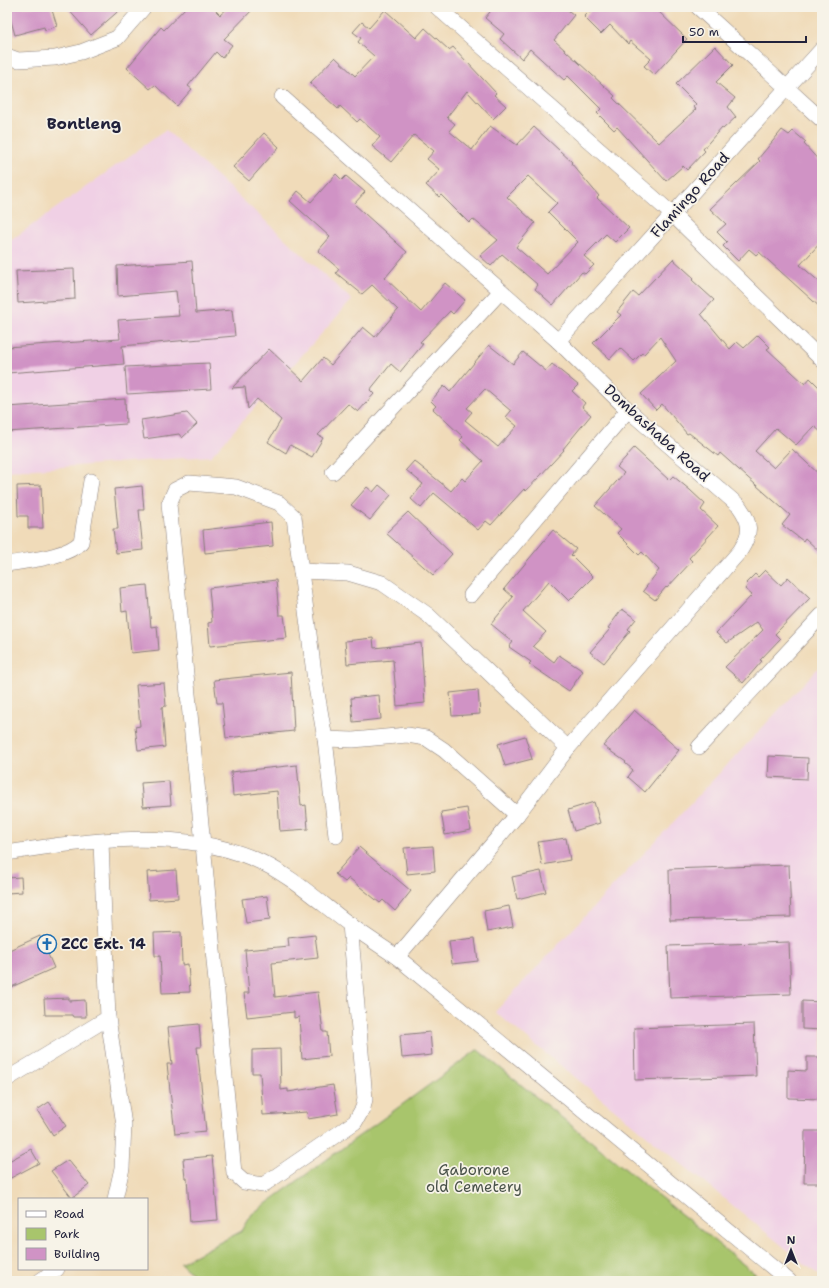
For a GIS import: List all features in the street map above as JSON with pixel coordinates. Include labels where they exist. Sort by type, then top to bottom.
[{"type":"street","points":[[7,56],[18,60],[55,58],[81,52],[117,38],[144,7]]},
{"type":"street","points":[[437,7],[672,214],[822,360]]},
{"type":"street","points":[[698,7],[786,89],[822,120]]},
{"type":"street","name":"Flamingo Road","points":[[558,341],[822,49]]},
{"type":"street","name":"Dombashaba Road","points":[[282,97],[558,341],[628,410],[739,506],[747,517],[749,529],[747,541],[740,551],[568,748]]},
{"type":"street","points":[[333,472],[502,291]]},
{"type":"street","points":[[471,595],[628,410]]},
{"type":"street","points":[[7,564],[64,553],[74,548],[80,542],[91,481]]},
{"type":"street","points":[[336,836],[325,739],[315,681],[294,517],[279,503],[236,487],[189,483],[175,490],[169,504],[234,1173],[244,1182],[263,1185],[355,1122],[363,1108],[365,1098],[350,924]]},
{"type":"street","points":[[302,571],[348,573],[382,584],[428,615],[568,748],[517,815],[397,957]]},
{"type":"street","points":[[699,747],[822,615]]},
{"type":"street","points":[[325,739],[353,740],[407,735],[426,738],[444,750],[517,815]]},
{"type":"street","points":[[7,853],[43,847],[143,840],[203,844],[252,858],[301,885],[350,924],[397,957],[789,1281]]},
{"type":"street","points":[[102,842],[108,1018],[124,1125],[122,1168],[115,1198]]},
{"type":"street","points":[[7,1079],[108,1018]]},
{"type":"street","points":[[40,1281],[56,1270]]},
{"type":"shaded area","points":[[166,130],[352,300],[211,456],[7,471],[7,243]]},
{"type":"shaded area","points":[[822,664],[822,1278],[495,1012]]},
{"type":"green space","name":"Gaborone old Cemetery","points":[[477,1050],[764,1281],[200,1281],[180,1263],[242,1231],[252,1214]]},
{"type":"building","points":[[7,7],[51,7],[57,26],[45,30],[44,27],[15,35]]},
{"type":"building","points":[[66,7],[123,7],[91,35]]},
{"type":"building","points":[[186,7],[212,7],[220,15],[229,7],[255,7],[224,39],[232,45],[222,58],[216,52],[188,86],[192,89],[177,106],[155,85],[150,89],[127,68],[161,27],[164,30]]},
{"type":"building","points":[[494,7],[564,7],[574,15],[554,40],[615,96],[613,98],[659,143],[696,109],[693,107],[696,104],[676,84],[715,46],[733,65],[716,82],[735,98],[728,107],[736,117],[723,129],[722,127],[703,149],[705,151],[687,170],[683,166],[666,181],[617,127],[614,130],[597,113],[601,109],[568,76],[564,80],[530,49],[522,59],[500,39],[504,34],[485,18]]},
{"type":"building","points":[[594,7],[654,7],[687,39],[654,75],[644,66],[651,59],[630,41],[628,44],[610,25],[601,34],[584,17]]},
{"type":"building","points":[[385,10],[416,38],[425,28],[449,50],[453,47],[496,93],[494,95],[506,106],[493,119],[467,91],[447,117],[455,124],[449,131],[472,150],[490,126],[517,145],[534,127],[572,162],[571,163],[599,196],[597,198],[629,228],[615,242],[606,234],[584,256],[594,265],[585,274],[582,272],[553,305],[535,289],[538,285],[502,254],[491,266],[480,256],[498,240],[473,219],[469,223],[441,195],[439,197],[426,185],[440,170],[427,159],[434,151],[414,135],[391,162],[372,146],[380,137],[360,119],[357,122],[340,106],[338,109],[310,83],[335,57],[355,76],[374,56],[358,42],[361,38],[353,32],[362,22],[369,28]],"holes":[[[528,176],[557,203],[548,212],[578,242],[547,274],[516,247],[535,223],[507,197]]]},
{"type":"building","points":[[782,130],[789,135],[793,131],[806,142],[804,144],[822,164],[822,241],[800,265],[822,284],[822,309],[759,252],[756,255],[749,249],[738,261],[723,246],[727,242],[717,232],[726,224],[710,209],[760,161],[758,159]]},
{"type":"building","points":[[264,133],[279,147],[249,181],[233,167]]},
{"type":"building","points":[[336,174],[342,180],[346,176],[365,192],[354,204],[407,252],[385,278],[421,312],[445,283],[465,300],[453,314],[450,311],[420,342],[423,344],[400,372],[391,364],[370,390],[374,394],[358,412],[348,404],[318,435],[323,438],[312,457],[290,445],[286,453],[268,442],[281,420],[257,399],[248,409],[245,387],[232,388],[269,349],[303,381],[323,358],[331,365],[363,327],[375,337],[398,310],[372,285],[362,294],[336,273],[339,269],[318,251],[330,237],[290,201],[298,191],[311,202]]},
{"type":"building","points":[[673,259],[694,278],[692,280],[714,300],[701,314],[730,349],[737,342],[744,348],[758,335],[770,347],[767,349],[805,384],[810,378],[822,390],[822,433],[814,426],[796,445],[776,428],[755,451],[774,468],[792,449],[822,477],[822,554],[805,538],[803,541],[782,525],[790,515],[720,453],[718,456],[689,433],[687,434],[662,404],[656,410],[641,394],[676,361],[660,337],[644,354],[642,353],[634,361],[620,348],[610,359],[593,343],[621,315],[617,312],[633,292],[638,296]]},
{"type":"building","points":[[192,261],[196,313],[232,310],[235,336],[122,346],[124,364],[7,373],[7,347],[120,339],[118,320],[179,316],[176,291],[118,296],[117,266]]},
{"type":"building","points":[[74,269],[75,299],[18,303],[16,271]]},
{"type":"building","points":[[489,345],[513,364],[523,352],[546,371],[552,364],[578,385],[572,391],[585,403],[582,407],[591,415],[563,449],[564,450],[526,491],[524,489],[491,525],[486,521],[478,530],[434,493],[421,508],[411,499],[423,484],[406,470],[414,461],[451,491],[462,478],[465,481],[483,461],[460,440],[463,437],[433,409],[436,406],[431,401],[444,386],[450,392]],"holes":[[[485,389],[511,411],[506,417],[517,426],[498,447],[465,420],[472,412],[467,408]]]},
{"type":"building","points":[[209,363],[211,389],[127,394],[125,367]]},
{"type":"building","points":[[125,399],[126,424],[7,432],[7,407]]},
{"type":"building","points":[[187,413],[197,424],[182,438],[179,434],[144,439],[141,420]]},
{"type":"building","points":[[634,448],[669,480],[673,476],[690,490],[705,504],[701,510],[718,526],[689,558],[692,561],[655,600],[643,591],[659,570],[642,552],[639,555],[617,533],[621,529],[595,506],[624,473],[617,467]]},
{"type":"building","points":[[41,485],[43,528],[28,528],[28,516],[18,516],[17,486]]},
{"type":"building","points":[[379,485],[391,495],[370,520],[351,505],[367,487],[373,492]]},
{"type":"building","points":[[142,486],[144,510],[139,510],[143,550],[116,553],[113,529],[118,529],[114,489]]},
{"type":"building","points":[[408,512],[452,554],[433,575],[386,533]]},
{"type":"building","points":[[271,522],[273,546],[205,553],[203,530]]},
{"type":"building","points":[[553,530],[576,549],[571,555],[593,577],[569,601],[549,581],[523,611],[546,632],[533,646],[554,662],[559,655],[583,671],[569,691],[529,664],[531,662],[509,647],[513,642],[491,624],[513,597],[504,589]]},
{"type":"building","points":[[765,570],[781,585],[788,577],[810,598],[775,634],[780,639],[760,660],[762,661],[743,683],[725,667],[763,630],[757,622],[727,643],[716,633],[752,595],[745,589],[748,585],[746,583],[755,574],[758,577]]},
{"type":"building","points":[[276,580],[279,615],[284,615],[287,638],[210,646],[208,623],[212,622],[209,588]]},
{"type":"building","points":[[147,585],[151,627],[157,626],[159,650],[131,653],[127,611],[122,612],[120,588]]},
{"type":"building","points":[[622,609],[636,619],[628,629],[630,631],[604,663],[590,652],[610,629],[608,628]]},
{"type":"building","points":[[373,638],[374,648],[421,643],[425,703],[397,706],[393,660],[347,664],[345,641]]},
{"type":"building","points":[[291,672],[294,731],[226,738],[222,703],[217,703],[214,680]]},
{"type":"building","points":[[164,683],[166,706],[162,707],[165,747],[138,750],[135,727],[140,726],[136,685]]},
{"type":"building","points":[[478,690],[480,714],[452,716],[450,693]]},
{"type":"building","points":[[379,695],[381,719],[353,722],[351,698]]},
{"type":"building","points":[[634,710],[679,750],[645,792],[628,777],[633,770],[625,763],[626,762],[603,746]]},
{"type":"building","points":[[525,736],[532,759],[505,766],[498,744]]},
{"type":"building","points":[[769,756],[808,758],[807,779],[768,777]]},
{"type":"building","points":[[297,765],[301,806],[306,805],[308,829],[280,831],[277,791],[233,796],[231,772]]},
{"type":"building","points":[[169,781],[171,805],[143,807],[141,783]]},
{"type":"building","points":[[594,802],[600,823],[574,831],[568,810]]},
{"type":"building","points":[[467,808],[471,830],[445,835],[441,812]]},
{"type":"building","points":[[566,838],[570,860],[542,865],[538,842]]},
{"type":"building","points":[[433,846],[435,871],[407,874],[404,848]]},
{"type":"building","points":[[359,847],[411,891],[395,911],[383,900],[380,903],[349,878],[345,882],[335,874]]},
{"type":"building","points":[[789,865],[791,917],[670,920],[669,869]]},
{"type":"building","points":[[176,870],[178,898],[149,900],[147,872]]},
{"type":"building","points":[[541,871],[546,892],[517,899],[512,877]]},
{"type":"building","points":[[21,877],[22,892],[7,893],[7,878]]},
{"type":"building","points":[[267,896],[270,920],[246,923],[242,899]]},
{"type":"building","points":[[509,906],[513,927],[487,932],[484,911]]},
{"type":"building","points":[[181,932],[182,965],[188,964],[190,992],[162,993],[160,956],[155,956],[154,933]]},
{"type":"building","points":[[315,935],[318,958],[272,963],[275,997],[318,992],[323,1032],[327,1032],[329,1056],[302,1059],[299,1017],[294,1018],[294,1012],[247,1017],[244,993],[249,993],[245,950],[289,946],[288,938]]},
{"type":"building","points":[[40,936],[54,968],[7,989],[7,951]]},
{"type":"building","points":[[475,938],[478,961],[452,964],[449,941]]},
{"type":"building","points":[[789,942],[791,994],[670,998],[668,946]]},
{"type":"building","points":[[69,998],[69,1001],[85,1000],[86,1017],[73,1017],[72,1015],[45,1015],[44,999]]},
{"type":"building","points":[[802,1001],[822,1002],[822,1030],[802,1029]]},
{"type":"building","points":[[199,1024],[201,1047],[197,1047],[206,1131],[175,1134],[167,1064],[172,1064],[168,1027]]},
{"type":"building","points":[[754,1024],[756,1076],[635,1080],[634,1028]]},
{"type":"building","points":[[430,1032],[432,1055],[402,1058],[400,1035]]},
{"type":"building","points":[[280,1049],[281,1090],[288,1089],[288,1092],[333,1085],[338,1114],[308,1119],[307,1112],[263,1115],[260,1073],[252,1073],[252,1050]]},
{"type":"building","points":[[807,1057],[822,1057],[822,1099],[788,1098],[788,1070],[807,1071]]},
{"type":"building","points":[[49,1102],[66,1126],[53,1135],[37,1110]]},
{"type":"building","points":[[805,1131],[822,1131],[822,1183],[804,1183]]},
{"type":"building","points":[[31,1149],[39,1163],[7,1180],[7,1162]]},
{"type":"building","points":[[212,1156],[218,1220],[190,1222],[187,1178],[185,1178],[183,1159]]},
{"type":"building","points":[[68,1160],[89,1185],[72,1198],[51,1171]]},
{"type":"place","name":"ZCC Ext. 14","points":[[47,944]]},
{"type":"district","name":"Bontleng","points":[[84,123]]}]
